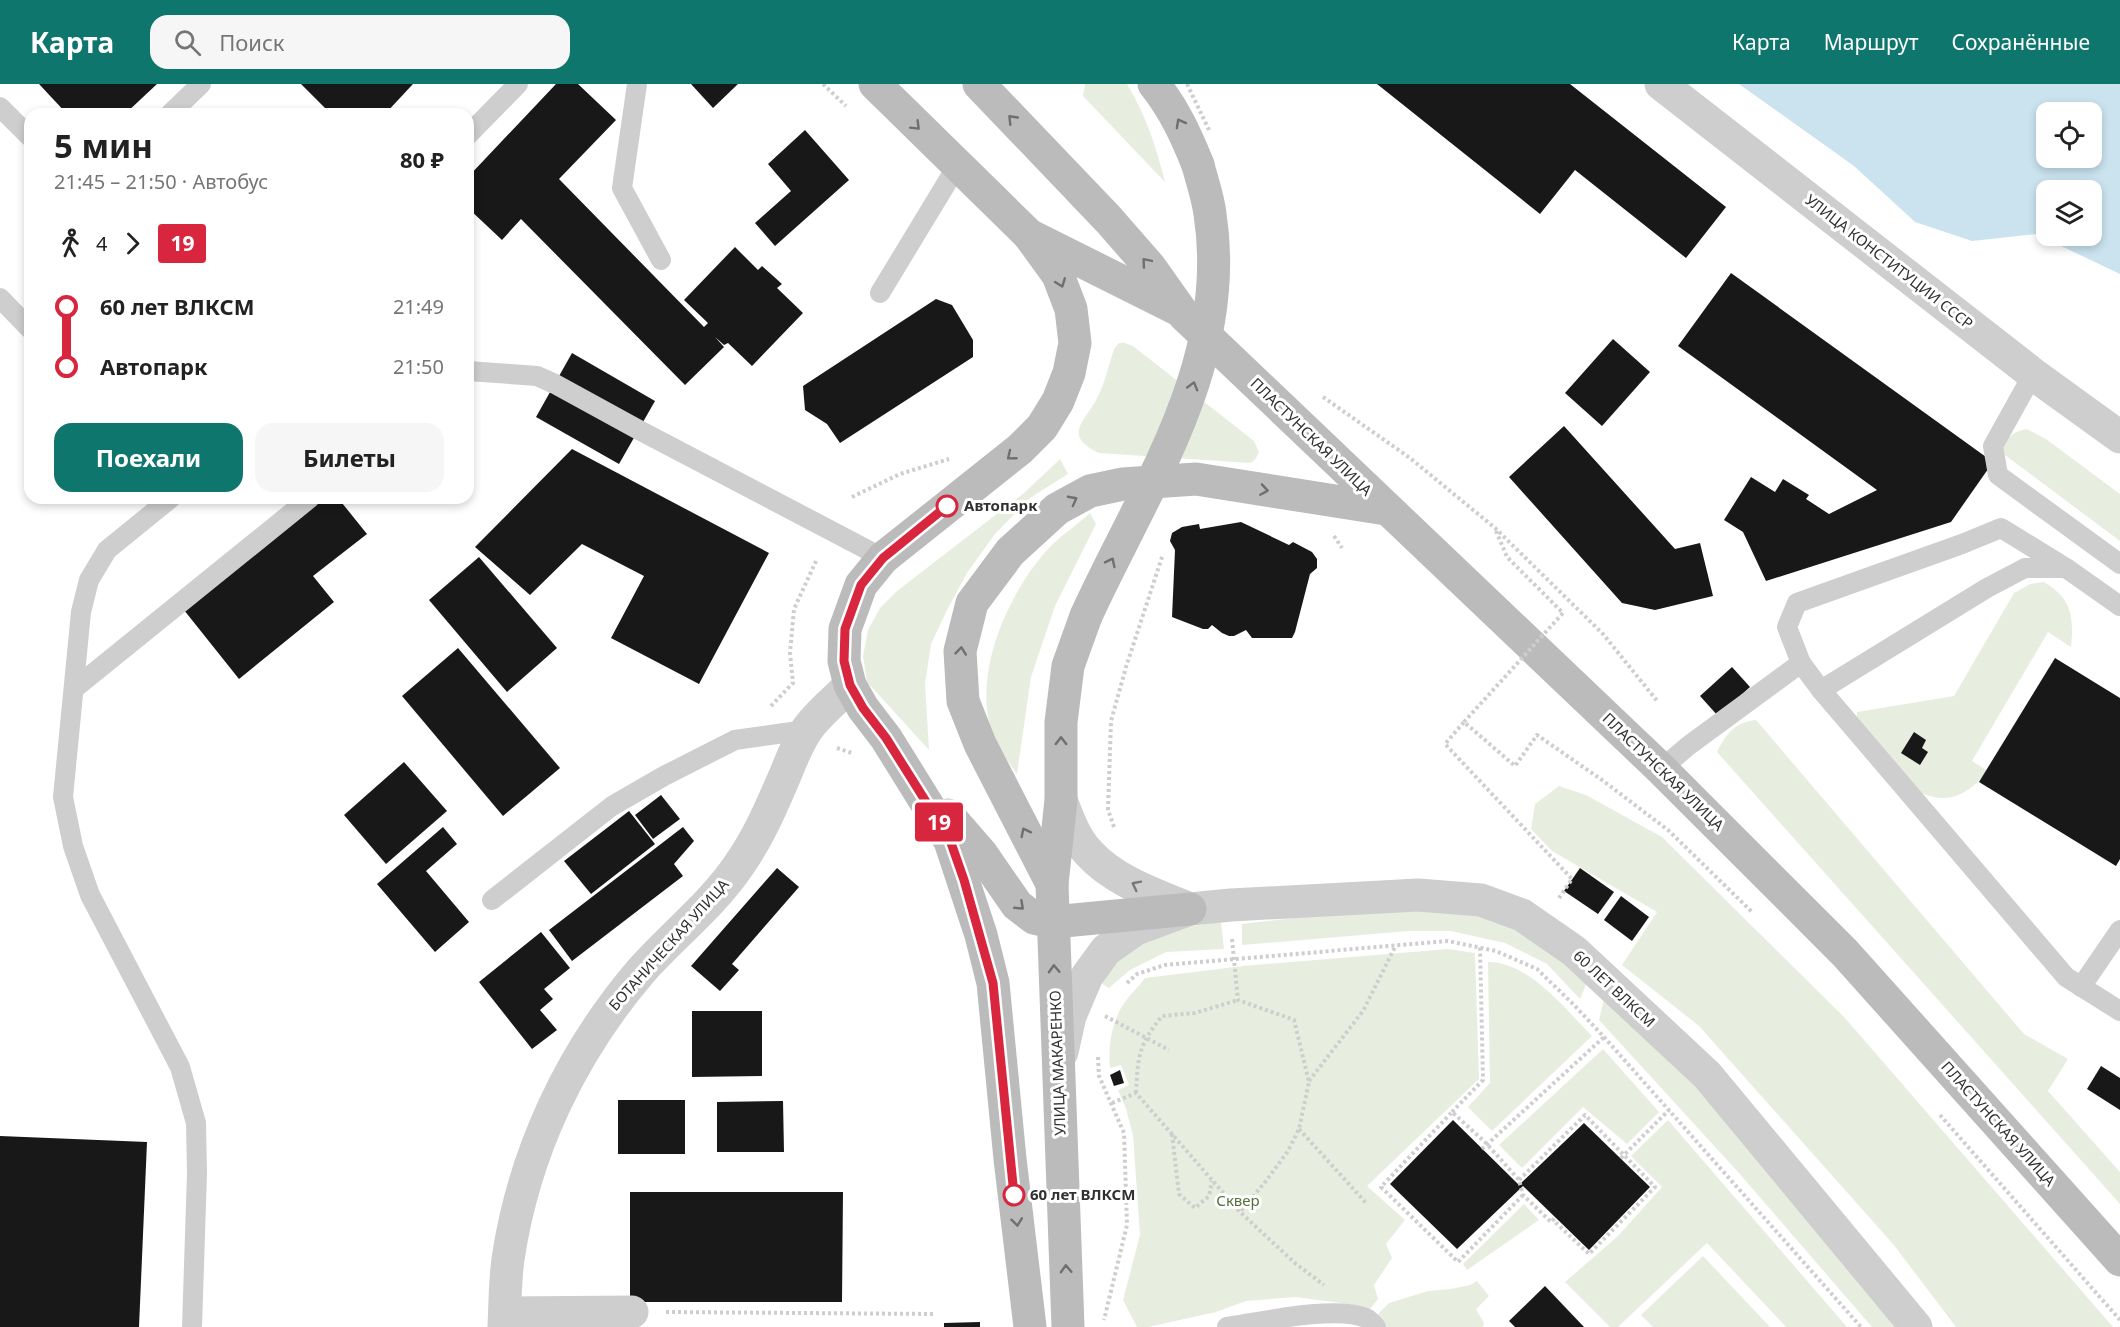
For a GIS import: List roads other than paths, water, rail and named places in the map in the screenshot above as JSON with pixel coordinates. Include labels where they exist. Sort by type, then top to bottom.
[{"type":"street","name":"ПЛАСТУНСКАЯ УЛИЦА","points":[[875,84],[1029,235],[1179,310]]},
{"type":"street","name":"ПЛАСТУНСКАЯ УЛИЦА","points":[[979,84],[1109,220],[1150,267],[1179,310],[1661,769],[1845,953],[2120,1260]]},
{"type":"street","name":"УЛИЦА МАКАРЕНКО","points":[[1068,1327],[1052,884],[1061,800],[1061,722],[1068,666],[1086,616],[1167,454],[1190,399],[1207,337],[1214,265],[1210,213],[1198,165],[1184,129],[1167,100],[1154,84]]},
{"type":"street","name":"УЛИЦА КОНСТИТУЦИИ СССР","points":[[1661,84],[2033,374],[2120,437]]},
{"type":"street","points":[[1029,235],[1058,275],[1071,309],[1075,343],[1069,373],[1058,401],[1042,427],[1020,449],[883,558],[861,585],[845,629],[844,661],[850,685],[863,708],[886,738],[950,840],[981,935],[993,983],[1010,1159],[1031,1326]]},
{"type":"street","points":[[1052,884],[980,744],[963,701],[960,651],[972,603],[1010,552],[1057,509],[1090,491],[1123,484],[1196,479],[1386,509]]},
{"type":"street","name":"БОТАНИЧЕСКАЯ УЛИЦА","points":[[504,1320],[507,1262],[516,1211],[541,1136],[567,1080],[587,1044],[614,1005],[643,969],[716,894],[739,866],[819,740],[850,685]]},
{"type":"street","points":[[1061,800],[1072,828],[1088,853],[1116,875],[1153,894],[1190,909]]},
{"type":"street","points":[[926,801],[951,817],[981,853],[1017,905],[1035,918],[1053,922],[1190,909]]},
{"type":"street","name":"60 ЛЕТ ВЛКСМ","points":[[1190,909],[1418,895],[1481,900],[1522,915],[1574,951],[1707,1075],[1916,1327]]},
{"type":"street","points":[[1058,1073],[1070,1016],[1087,976],[1106,950],[1136,928],[1190,909]]},
{"type":"street","points":[[504,1320],[632,1312]]},
{"type":"lane","points":[[176,108],[201,84]]},
{"type":"lane","points":[[474,129],[518,84]]},
{"type":"lane","points":[[638,84],[622,188],[661,260]]},
{"type":"lane","points":[[0,107],[24,131]]},
{"type":"lane","points":[[880,293],[957,166]]},
{"type":"lane","points":[[0,298],[24,323]]},
{"type":"lane","points":[[474,371],[537,376],[555,384],[883,558]]},
{"type":"lane","points":[[2033,374],[1993,446],[1998,475],[2120,564]]},
{"type":"lane","points":[[164,504],[107,550],[89,580],[81,612],[63,797],[73,846],[90,895],[180,1067],[196,1123],[197,1173],[192,1327]]},
{"type":"lane","points":[[75,688],[303,504]]},
{"type":"lane","points":[[2120,606],[2066,568],[2001,528],[1797,603],[1787,627],[1801,663],[1821,690],[2066,977],[2120,1011]]},
{"type":"lane","points":[[1821,690],[1977,594],[2025,568],[2066,568]]},
{"type":"lane","points":[[1661,769],[1688,746],[1801,663]]},
{"type":"lane","points":[[492,900],[612,806],[664,776],[735,740],[819,740]]},
{"type":"lane","points":[[2082,987],[2120,930]]},
{"type":"lane","points":[[1227,1327],[1343,1313],[1367,1318],[1376,1327]]},
{"type":"water","points":[[1739,84],[2120,84],[2120,274],[2061,246],[2102,246],[2102,180],[2036,180],[2036,234],[1972,241],[1915,222],[1854,166]]},
{"type":"place","name":"Автопарк","points":[[947,506]]},
{"type":"place","name":"60 лет ВЛКСМ","points":[[1014,1195]]},
{"type":"park label","name":"Сквер","points":[[1238,1201]]}]
